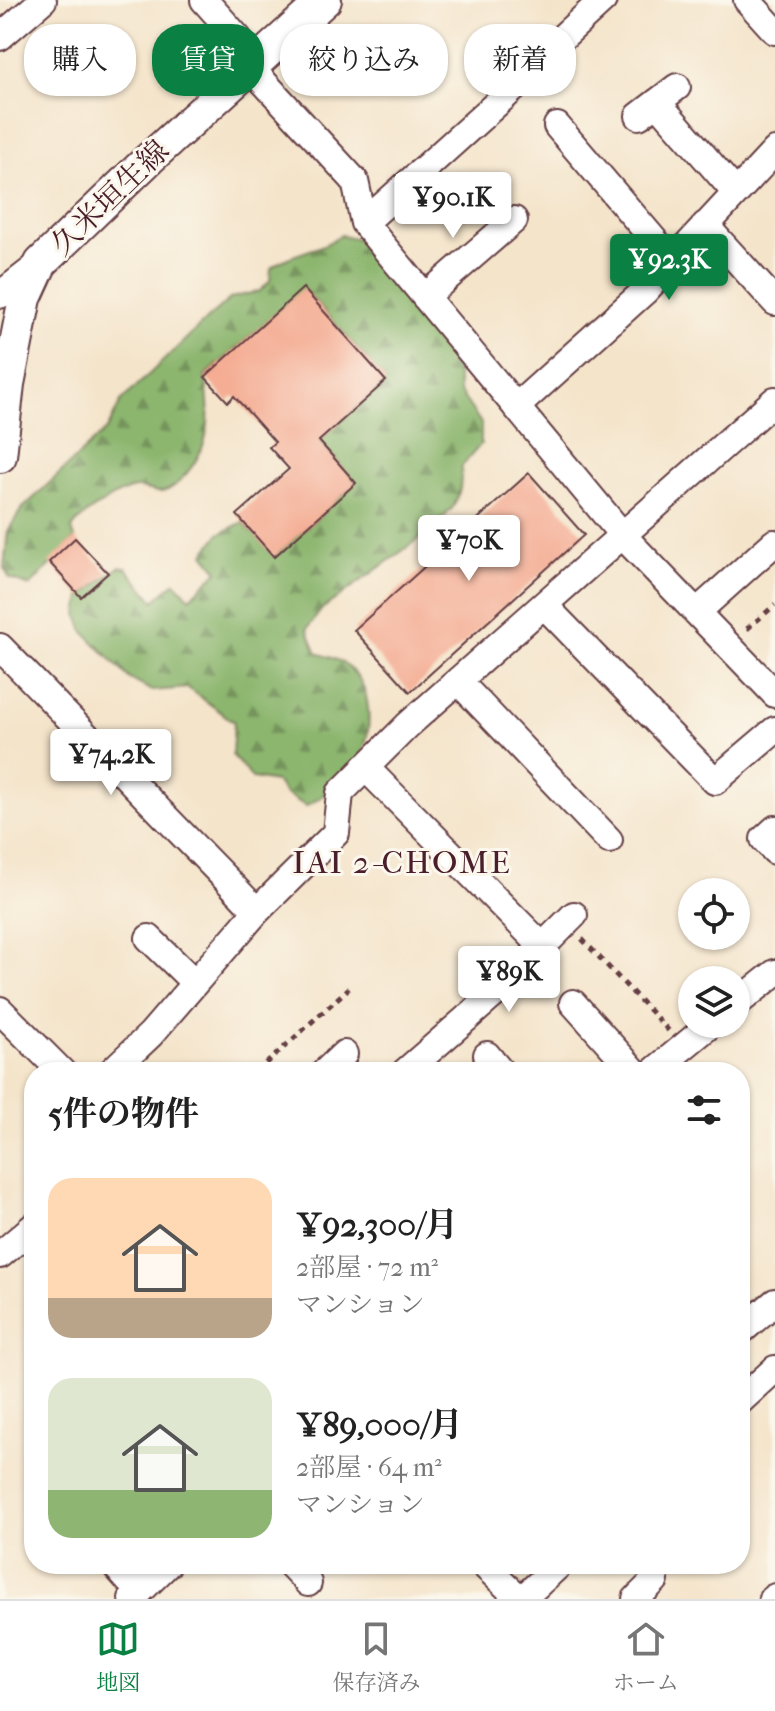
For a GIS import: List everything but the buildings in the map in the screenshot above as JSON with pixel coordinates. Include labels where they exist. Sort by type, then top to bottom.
[{"type":"main road","name":"久米垣生線","points":[[264,55],[325,0]]},
{"type":"main road","name":"久米垣生線","points":[[0,456],[8,384],[25,298],[41,263],[220,96]]},
{"type":"street","points":[[0,37],[43,0]]},
{"type":"street","points":[[204,0],[225,24]]},
{"type":"street","points":[[576,25],[603,0]]},
{"type":"street","points":[[747,0],[775,31]]},
{"type":"street","points":[[264,82],[355,181],[364,223],[624,537],[775,694]]},
{"type":"street","points":[[364,223],[505,96]]},
{"type":"street","points":[[658,101],[736,193]]},
{"type":"street","points":[[557,126],[593,150],[672,261]]},
{"type":"street","points":[[516,407],[646,290],[775,151]]},
{"type":"street","points":[[425,297],[514,220]]},
{"type":"street","points":[[705,225],[775,302]]},
{"type":"street","points":[[0,295],[41,263]]},
{"type":"street","points":[[122,1062],[151,1034],[257,911],[336,833],[340,793],[365,767],[775,400]]},
{"type":"street","points":[[697,612],[774,543]]},
{"type":"street","points":[[545,606],[715,781],[775,730]]},
{"type":"street","points":[[0,647],[257,911]]},
{"type":"street","points":[[458,681],[609,840]]},
{"type":"street","points":[[365,767],[542,946]]},
{"type":"street","points":[[775,829],[764,839],[775,851]]},
{"type":"street","points":[[416,1062],[499,990],[570,919]]},
{"type":"street","points":[[149,938],[195,983]]},
{"type":"street","points":[[750,993],[774,975]]},
{"type":"street","points":[[573,1003],[626,1062]]},
{"type":"street","points":[[0,1010],[52,1062]]},
{"type":"street","points":[[665,1062],[693,1038]]},
{"type":"street","points":[[336,1062],[344,1054]]},
{"type":"street","points":[[0,1255],[24,1235]]},
{"type":"street","points":[[750,1323],[775,1302]]},
{"type":"street","points":[[750,1392],[775,1369]]},
{"type":"street","points":[[121,1574],[136,1595],[158,1574]]},
{"type":"street","points":[[499,1574],[521,1599],[549,1574]]},
{"type":"street","points":[[636,1599],[655,1580]]},
{"type":"path","points":[[728,645],[775,605]]},
{"type":"path","points":[[570,919],[683,1046]]},
{"type":"path","points":[[268,1062],[349,988]]},
{"type":"green space","points":[[341,235],[358,239],[369,247],[456,359],[459,391],[481,423],[481,444],[462,466],[460,489],[454,506],[434,528],[322,609],[307,629],[317,653],[343,663],[359,679],[367,701],[368,725],[366,740],[354,767],[334,788],[306,806],[284,793],[276,782],[252,778],[232,755],[234,722],[188,688],[152,691],[130,679],[84,632],[78,615],[81,597],[119,567],[126,568],[154,601],[175,582],[190,598],[218,571],[204,554],[219,534],[243,522],[275,556],[356,483],[319,441],[386,381],[304,289],[205,376],[208,428],[205,440],[195,463],[176,485],[162,492],[131,489],[91,510],[72,529],[75,538],[30,586],[10,579],[4,568],[8,531],[21,510],[108,428],[121,401],[231,298],[260,291],[270,281],[271,268],[279,262]]},
{"type":"district","name":"IAI 2-CHOME","points":[[402,862]]}]
